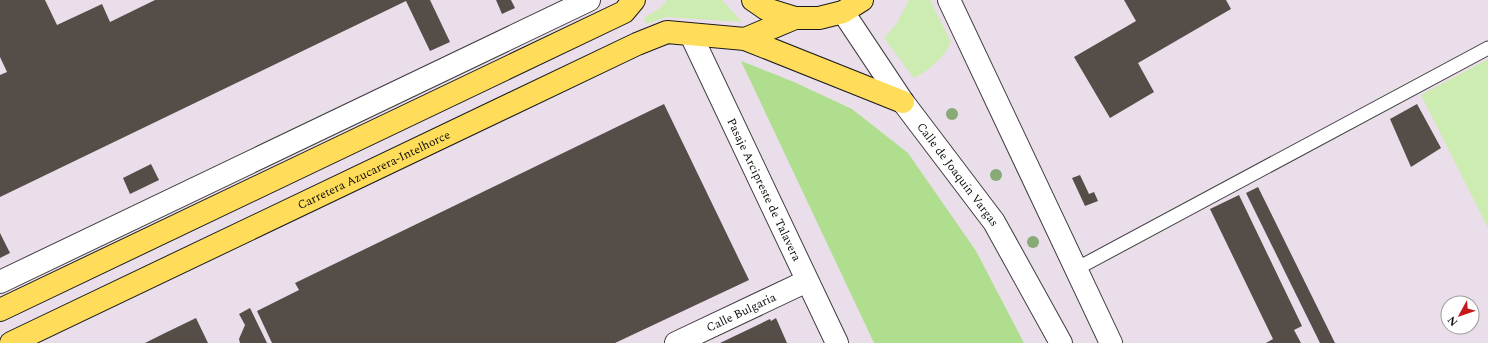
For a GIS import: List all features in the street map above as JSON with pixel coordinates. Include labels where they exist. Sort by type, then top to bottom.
[{"type":"main road","points":[[0,310],[624,12],[634,0]]},
{"type":"main road","name":"Carretera Azucarera-Intelhorce","points":[[753,0],[766,9],[795,18],[819,18],[839,6],[862,0]]},
{"type":"main road","name":"Carretera Azucarera-Intelhorce","points":[[745,39],[795,18]]},
{"type":"main road","name":"Carretera Azucarera-Intelhorce","points":[[12,343],[637,44],[667,32],[745,39],[903,102]]},
{"type":"street","points":[[0,282],[589,0]]},
{"type":"street","points":[[948,0],[1111,343]]},
{"type":"street","name":"Calle de Joaquín Vargas","points":[[839,6],[903,102],[994,222],[1053,326],[1061,343]]},
{"type":"street","name":"Pasaje Arcipreste de Talavera","points":[[691,35],[807,281],[838,343]]},
{"type":"street","name":"Calle Bulgaria","points":[[676,343],[807,281]]},
{"type":"lane","points":[[1076,269],[1488,48]]},
{"type":"shaded area","points":[[0,0],[1488,0],[1488,343],[0,343]]},
{"type":"green space","points":[[667,0],[722,0],[742,22],[666,17],[647,24],[644,18],[660,8]]},
{"type":"green space","points":[[909,0],[930,0],[951,42],[936,63],[925,72],[914,78],[884,38],[897,23]]},
{"type":"green space","points":[[1488,59],[1488,228],[1421,95]]},
{"type":"green space","points":[[741,61],[794,82],[852,109],[908,153],[976,251],[1024,343],[874,343]]},
{"type":"building","points":[[0,0],[45,0],[57,25],[102,4],[110,22],[155,0],[430,0],[450,42],[430,51],[406,1],[0,197],[0,75],[7,72],[0,57]]},
{"type":"building","points":[[496,0],[511,0],[515,8],[502,14]]},
{"type":"building","points":[[1124,0],[1226,0],[1231,9],[1138,63],[1154,92],[1110,118],[1074,57],[1136,21]]},
{"type":"building","points":[[664,104],[749,280],[615,343],[272,343],[257,311],[299,290],[295,283]]},
{"type":"building","points":[[1417,104],[1441,148],[1411,167],[1390,119]]},
{"type":"building","points":[[151,164],[159,180],[130,194],[123,178]]},
{"type":"building","points":[[1080,175],[1089,194],[1094,192],[1098,201],[1085,206],[1072,178]]},
{"type":"building","points":[[1258,187],[1335,343],[1320,343],[1246,193]]},
{"type":"building","points":[[1239,195],[1302,326],[1294,330],[1301,343],[1266,343],[1273,339],[1210,209]]},
{"type":"building","points":[[0,233],[10,253],[0,258]]},
{"type":"building","points":[[250,308],[267,343],[240,343],[239,339],[245,325],[239,314]]},
{"type":"building","points":[[196,318],[208,343],[145,343],[165,333]]},
{"type":"building","points":[[776,318],[787,343],[720,343],[770,319],[771,321]]}]
